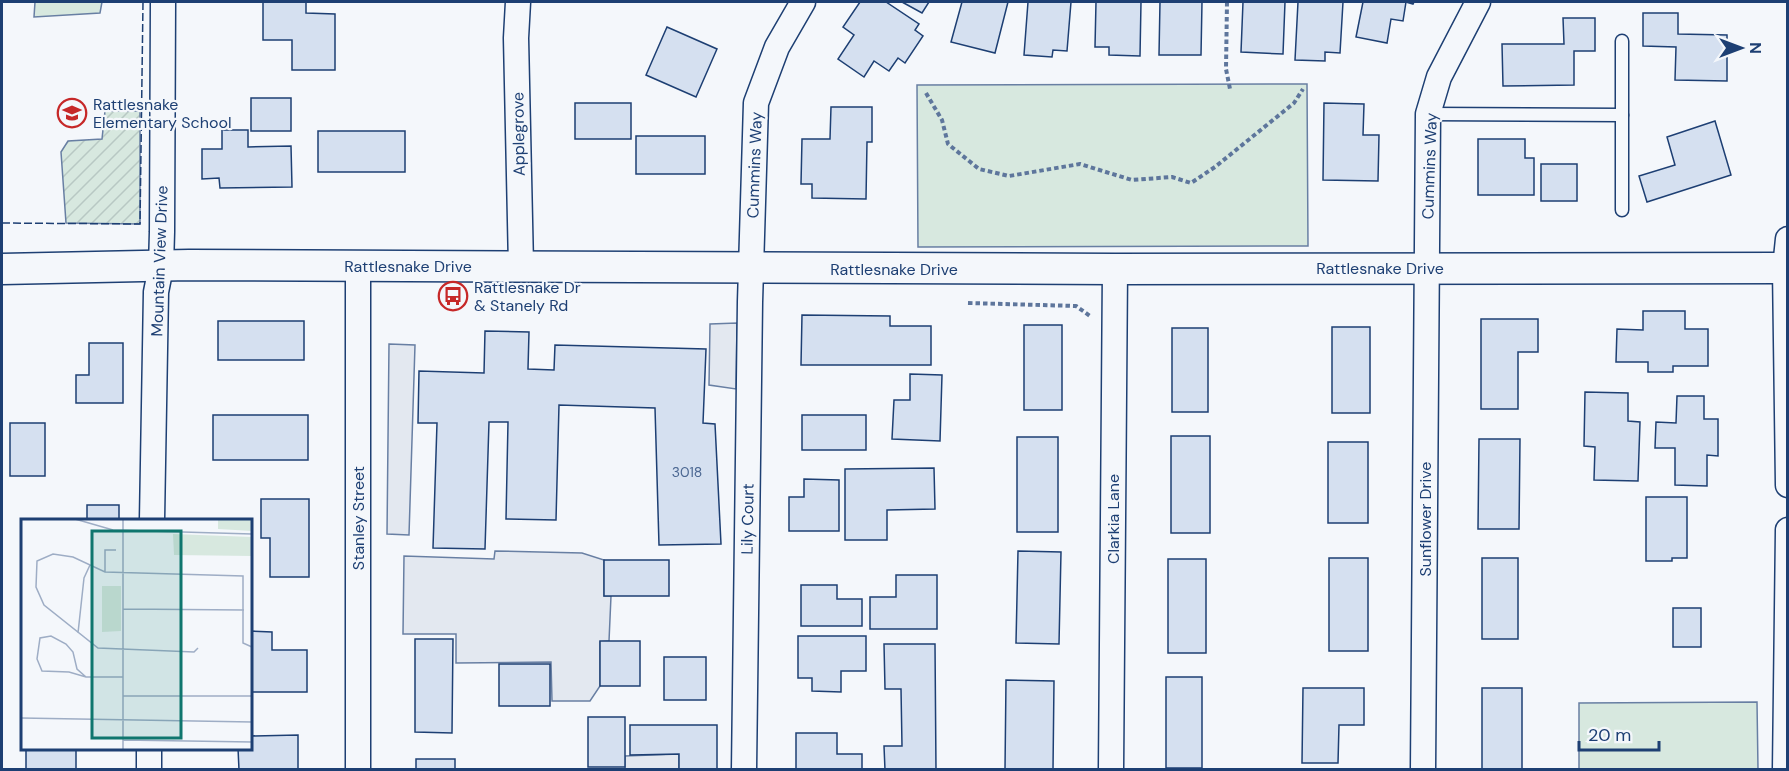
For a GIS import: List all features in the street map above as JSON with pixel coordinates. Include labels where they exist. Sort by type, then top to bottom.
[{"type":"street","name":"Mountain View Drive","points":[[153,519],[156,292],[161,267],[163,2]]},
{"type":"street","name":"Applegrove","points":[[518,2],[516,38],[521,266]]},
{"type":"street","name":"Cummins Way","points":[[751,268],[756,104],[777,47],[803,2]]},
{"type":"street","name":"Cummins Way","points":[[1427,268],[1428,114],[1439,77],[1478,2]]},
{"type":"street","name":"Rattlesnake Drive","points":[[2,269],[358,266],[1427,268],[1787,258]]},
{"type":"street","points":[[1787,258],[1788,485]]},
{"type":"street","name":"Stanley Street","points":[[358,266],[358,770]]},
{"type":"street","name":"Lily Court","points":[[744,770],[751,268]]},
{"type":"street","name":"Sunflower Drive","points":[[1423,770],[1427,268]]},
{"type":"street","name":"Clarkia Lane","points":[[1111,770],[1115,269]]},
{"type":"street","points":[[1785,770],[1788,530]]},
{"type":"street","points":[[149,750],[149,770]]},
{"type":"lane","points":[[1622,41],[1622,210]]},
{"type":"lane","points":[[1428,114],[1622,115]]},
{"type":"path","points":[[1227,2],[1226,69],[1230,88]]},
{"type":"path","points":[[926,93],[942,120],[948,144],[979,169],[1009,176],[1080,164],[1132,180],[1172,177],[1191,183],[1215,167],[1294,104],[1303,89]]},
{"type":"path","points":[[968,303],[1076,306],[1114,334]]},
{"type":"shaded area","points":[[35,2],[102,2],[100,13],[34,17]]},
{"type":"shaded area","points":[[1307,84],[1308,246],[918,247],[917,85]]},
{"type":"shaded area","points":[[105,111],[140,111],[140,224],[66,223],[61,152],[68,141],[102,139]]},
{"type":"shaded area","points":[[737,323],[736,389],[709,385],[710,324]]},
{"type":"shaded area","points":[[389,344],[415,345],[409,535],[387,534]]},
{"type":"shaded area","points":[[495,551],[582,553],[604,560],[604,596],[611,596],[609,641],[600,642],[600,686],[590,701],[552,701],[551,662],[456,663],[456,634],[403,634],[404,556],[494,559]]},
{"type":"shaded area","points":[[1757,702],[1758,769],[1579,769],[1579,703]]},
{"type":"shaded area","points":[[679,754],[679,769],[625,769],[625,756]]},
{"type":"building","points":[[263,2],[306,2],[306,13],[335,14],[335,70],[292,70],[292,40],[263,40]]},
{"type":"building","points":[[860,2],[886,2],[919,24],[915,30],[923,36],[905,63],[898,58],[889,71],[874,61],[864,77],[838,59],[854,35],[843,27]]},
{"type":"building","points":[[902,2],[929,2],[922,13]]},
{"type":"building","points":[[962,2],[1008,2],[995,53],[951,42]]},
{"type":"building","points":[[1028,2],[1071,2],[1067,51],[1053,50],[1052,57],[1024,55]]},
{"type":"building","points":[[1096,2],[1141,2],[1140,56],[1109,55],[1109,47],[1095,47]]},
{"type":"building","points":[[1160,2],[1202,2],[1201,55],[1159,55]]},
{"type":"building","points":[[1243,2],[1285,2],[1283,54],[1241,52]]},
{"type":"building","points":[[1298,2],[1343,2],[1340,53],[1325,52],[1325,61],[1295,60]]},
{"type":"building","points":[[1363,2],[1406,2],[1403,21],[1391,19],[1387,43],[1356,37]]},
{"type":"building","points":[[1643,13],[1678,13],[1678,34],[1727,35],[1727,81],[1675,80],[1676,47],[1643,46]]},
{"type":"building","points":[[1563,18],[1595,18],[1595,51],[1574,51],[1574,85],[1503,86],[1502,44],[1564,44]]},
{"type":"building","points":[[667,27],[717,49],[696,97],[646,75]]},
{"type":"building","points":[[251,98],[291,98],[291,131],[251,131]]},
{"type":"building","points":[[575,103],[631,103],[631,139],[575,139]]},
{"type":"building","points":[[1324,103],[1364,104],[1363,135],[1379,135],[1378,181],[1323,180]]},
{"type":"building","points":[[831,107],[872,107],[872,142],[867,142],[866,199],[812,198],[812,184],[801,184],[802,139],[830,139]]},
{"type":"building","points":[[1715,121],[1731,175],[1647,202],[1639,176],[1675,165],[1667,137]]},
{"type":"building","points":[[222,130],[248,130],[248,147],[291,146],[292,187],[220,188],[219,178],[202,179],[202,149],[222,149]]},
{"type":"building","points":[[318,131],[405,131],[405,172],[318,172]]},
{"type":"building","points":[[636,136],[705,136],[705,174],[636,174]]},
{"type":"building","points":[[1478,139],[1525,139],[1525,158],[1534,158],[1534,195],[1478,195]]},
{"type":"building","points":[[1541,164],[1577,164],[1577,201],[1541,201]]},
{"type":"building","points":[[1643,311],[1685,311],[1685,329],[1708,329],[1708,366],[1673,366],[1673,372],[1648,372],[1648,362],[1616,362],[1617,329],[1643,330]]},
{"type":"building","points":[[802,315],[890,316],[890,326],[931,326],[931,365],[801,365]]},
{"type":"building","points":[[1481,319],[1538,319],[1538,352],[1518,352],[1518,409],[1481,409]]},
{"type":"building","points":[[218,321],[304,321],[304,360],[218,360]]},
{"type":"building","points":[[1024,325],[1062,325],[1062,410],[1024,410]]},
{"type":"building","points":[[1332,327],[1370,327],[1370,413],[1332,413]]},
{"type":"building","points":[[1172,328],[1208,328],[1208,412],[1172,412]]},
{"type":"building","points":[[485,331],[529,332],[528,369],[554,370],[555,345],[706,349],[703,423],[715,424],[721,544],[659,545],[655,408],[559,405],[556,520],[506,519],[508,422],[489,422],[485,549],[433,548],[437,423],[418,423],[419,371],[484,373]]},
{"type":"building","points":[[89,343],[123,343],[123,403],[76,403],[76,375],[89,375]]},
{"type":"building","points":[[910,374],[942,375],[940,441],[892,439],[894,400],[910,400]]},
{"type":"building","points":[[1585,392],[1628,393],[1628,421],[1640,422],[1638,481],[1594,480],[1595,447],[1584,446]]},
{"type":"building","points":[[1677,396],[1704,396],[1704,419],[1718,419],[1718,456],[1707,455],[1707,486],[1675,485],[1675,448],[1655,448],[1656,422],[1676,423]]},
{"type":"building","points":[[213,415],[308,415],[308,460],[213,460]]},
{"type":"building","points":[[802,415],[866,415],[866,450],[802,450]]},
{"type":"building","points":[[10,423],[45,423],[45,476],[10,476]]},
{"type":"building","points":[[1171,436],[1210,436],[1210,533],[1171,533]]},
{"type":"building","points":[[1017,437],[1058,437],[1058,532],[1017,532]]},
{"type":"building","points":[[1479,439],[1520,439],[1519,529],[1478,529]]},
{"type":"building","points":[[1328,442],[1368,442],[1368,523],[1328,523]]},
{"type":"building","points":[[934,468],[935,509],[887,510],[887,540],[845,540],[845,469]]},
{"type":"building","points":[[804,479],[839,480],[839,531],[789,531],[789,497],[804,497]]},
{"type":"building","points":[[1646,497],[1687,497],[1687,558],[1672,558],[1672,561],[1646,561]]},
{"type":"building","points":[[261,499],[309,499],[309,577],[270,577],[270,538],[261,538]]},
{"type":"building","points":[[87,505],[119,505],[119,519],[87,519]]},
{"type":"building","points":[[1018,551],[1061,552],[1059,644],[1016,643]]},
{"type":"building","points":[[1329,558],[1368,558],[1368,651],[1329,651]]},
{"type":"building","points":[[1482,558],[1518,558],[1518,639],[1482,639]]},
{"type":"building","points":[[1168,559],[1206,559],[1206,653],[1168,653]]},
{"type":"building","points":[[604,560],[669,560],[669,596],[604,596]]},
{"type":"building","points":[[896,575],[937,575],[937,629],[870,629],[870,597],[896,597]]},
{"type":"building","points":[[801,585],[837,585],[837,599],[862,599],[862,626],[801,626]]},
{"type":"building","points":[[1673,608],[1701,608],[1701,647],[1673,647]]},
{"type":"building","points":[[252,631],[272,632],[272,650],[307,650],[307,692],[252,692]]},
{"type":"building","points":[[798,636],[866,636],[866,671],[841,671],[841,692],[812,691],[812,678],[798,678]]},
{"type":"building","points":[[415,639],[453,639],[452,733],[415,732]]},
{"type":"building","points":[[600,641],[640,641],[640,686],[600,686]]},
{"type":"building","points":[[884,644],[935,644],[936,770],[885,770],[884,746],[902,746],[901,689],[885,689]]},
{"type":"building","points":[[664,657],[706,657],[706,700],[664,700]]},
{"type":"building","points":[[499,664],[550,664],[550,706],[499,706]]},
{"type":"building","points":[[1166,677],[1202,677],[1202,768],[1166,768]]},
{"type":"building","points":[[1006,680],[1054,681],[1053,770],[1005,770]]},
{"type":"building","points":[[1303,688],[1364,688],[1364,725],[1339,725],[1338,763],[1302,763]]},
{"type":"building","points":[[1482,688],[1522,688],[1522,770],[1482,770]]},
{"type":"building","points":[[588,717],[625,717],[625,767],[588,767]]},
{"type":"building","points":[[630,725],[717,725],[717,770],[679,770],[679,754],[630,755]]},
{"type":"building","points":[[796,733],[837,733],[837,754],[862,754],[862,770],[796,770]]},
{"type":"building","points":[[298,735],[298,770],[239,770],[238,750],[252,750],[252,736]]},
{"type":"building","points":[[26,750],[76,750],[76,770],[26,770]]},
{"type":"building","points":[[416,759],[455,759],[455,770],[416,770]]},
{"type":"fence","points":[[2,223],[140,224],[143,2]]},
{"type":"place","name":"Rattlesnake Elementary School","points":[[72,113]]},
{"type":"place","name":"Rattlesnake Dr & Stanely Rd","points":[[453,296]]}]
